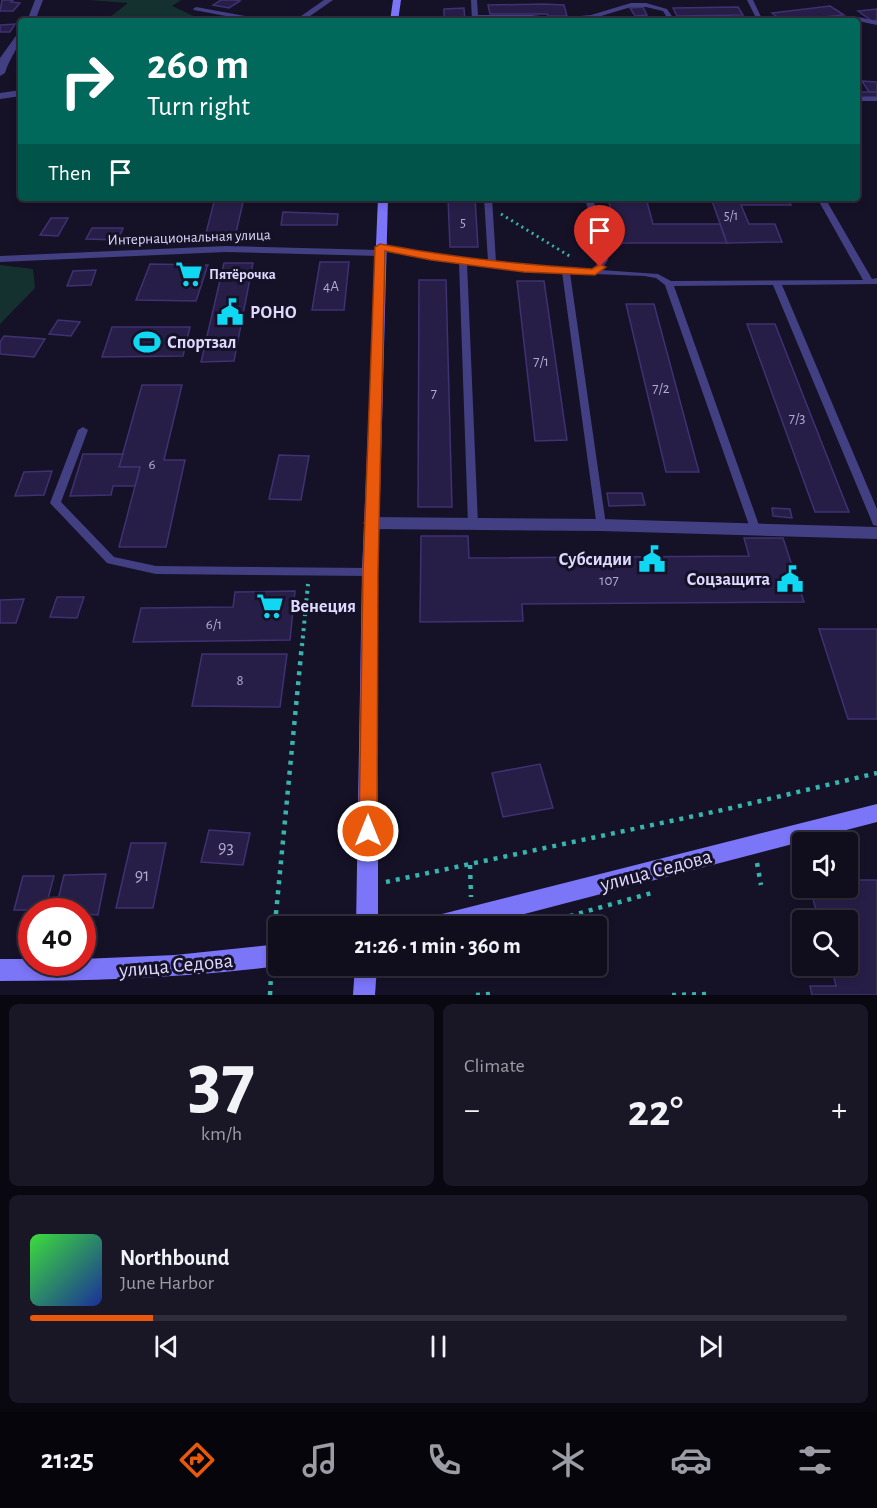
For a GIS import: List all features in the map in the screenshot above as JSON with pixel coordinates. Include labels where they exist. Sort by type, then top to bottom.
[{"type":"street","points":[[33,18],[39,0]]},
{"type":"street","points":[[302,18],[329,0]]},
{"type":"street","points":[[394,18],[397,0]]},
{"type":"street","points":[[0,73],[4,59],[18,39]]},
{"type":"street","points":[[0,96],[18,93]]},
{"type":"street","points":[[367,916],[370,572],[383,201]]},
{"type":"street","name":"Интернациональная улица","points":[[0,259],[226,249],[380,250]]},
{"type":"street","points":[[372,523],[754,528],[877,533]]},
{"type":"street","name":"улица Седова","points":[[477,916],[877,813]]},
{"type":"street","name":"улица Седова","points":[[0,970],[110,970],[268,957]]},
{"type":"street","points":[[364,995],[365,976]]},
{"type":"lane","points":[[474,0],[475,18]]},
{"type":"lane","points":[[750,0],[758,18]]},
{"type":"lane","points":[[580,18],[631,5],[646,5],[665,10],[670,18]]},
{"type":"lane","points":[[196,9],[245,18]]},
{"type":"lane","points":[[504,18],[541,18]]},
{"type":"lane","points":[[860,19],[877,23]]},
{"type":"lane","points":[[860,99],[877,99]]},
{"type":"lane","points":[[590,201],[604,260],[595,272]]},
{"type":"lane","points":[[823,201],[873,281]]},
{"type":"lane","points":[[488,202],[492,265]]},
{"type":"lane","points":[[380,250],[566,272],[644,274],[658,276],[669,284],[754,528]]},
{"type":"lane","points":[[463,261],[473,524]]},
{"type":"lane","points":[[566,272],[601,525]]},
{"type":"lane","points":[[669,284],[873,281]]},
{"type":"lane","points":[[777,284],[877,522]]},
{"type":"lane","points":[[83,430],[55,503],[111,560],[156,570],[370,572]]},
{"type":"path","points":[[488,202],[595,272]]},
{"type":"path","points":[[279,916],[309,571]]},
{"type":"path","points":[[367,885],[633,829],[877,773]]},
{"type":"path","points":[[757,862],[761,885]]},
{"type":"path","points":[[476,995],[491,994]]},
{"type":"path","points":[[672,995],[708,994]]},
{"type":"green space","points":[[89,0],[181,0],[172,6],[198,18],[109,18],[128,3]]},
{"type":"green space","points":[[0,265],[33,269],[35,288],[0,324]]},
{"type":"building","points":[[2,0],[13,0],[11,2],[20,3],[13,11],[0,11]]},
{"type":"building","points":[[221,0],[240,1],[229,8],[213,5]]},
{"type":"building","points":[[488,5],[564,5],[567,16],[490,14]]},
{"type":"building","points":[[830,6],[844,15],[778,18],[772,13]]},
{"type":"building","points":[[643,7],[647,15],[635,16],[630,8]]},
{"type":"building","points":[[738,7],[743,15],[677,16],[673,8]]},
{"type":"building","points":[[464,8],[465,18],[444,18],[444,9]]},
{"type":"building","points":[[877,9],[877,20],[872,21],[858,11]]},
{"type":"building","points":[[15,24],[10,32],[0,32],[0,25]]},
{"type":"building","points":[[862,81],[877,82],[877,92],[869,92]]},
{"type":"building","points":[[860,92],[877,92],[877,97],[860,97]]},
{"type":"building","points":[[214,201],[243,201],[235,237],[205,237]]},
{"type":"building","points":[[448,201],[475,201],[478,247],[450,247]]},
{"type":"building","points":[[609,201],[647,201],[653,224],[720,224],[727,243],[619,243]]},
{"type":"building","points":[[712,201],[789,201],[791,205],[741,205],[749,224],[775,224],[782,242],[727,243]]},
{"type":"building","points":[[283,212],[338,214],[337,225],[281,225]]},
{"type":"building","points":[[51,218],[68,218],[58,236],[40,235]]},
{"type":"building","points":[[92,228],[123,228],[118,240],[86,239]]},
{"type":"building","points":[[320,262],[349,262],[344,310],[312,310]]},
{"type":"building","points":[[224,263],[253,263],[234,361],[201,362]]},
{"type":"building","points":[[150,264],[208,265],[196,301],[136,300]]},
{"type":"building","points":[[96,270],[91,285],[67,286],[73,271]]},
{"type":"building","points":[[419,280],[446,280],[452,507],[418,507]]},
{"type":"building","points":[[517,281],[544,281],[567,440],[535,441]]},
{"type":"building","points":[[626,304],[654,304],[699,472],[666,472]]},
{"type":"building","points":[[58,320],[80,322],[71,336],[49,334]]},
{"type":"building","points":[[747,324],[775,324],[849,512],[815,512]]},
{"type":"building","name":"Спортзал","points":[[112,327],[190,327],[183,356],[102,357]]},
{"type":"building","points":[[4,336],[45,339],[34,357],[0,354],[0,342]]},
{"type":"building","points":[[142,385],[182,385],[164,460],[185,460],[166,547],[119,547],[140,467],[119,467]]},
{"type":"building","points":[[83,454],[123,454],[119,467],[140,467],[135,486],[113,486],[111,495],[70,496]]},
{"type":"building","points":[[279,455],[309,456],[301,500],[269,499]]},
{"type":"building","points":[[52,471],[44,495],[15,496],[24,472]]},
{"type":"building","points":[[607,493],[642,493],[645,505],[609,506]]},
{"type":"building","points":[[772,508],[790,509],[792,518],[773,516]]},
{"type":"building","points":[[421,536],[468,536],[469,558],[749,556],[744,538],[783,538],[804,602],[522,604],[523,621],[420,622]]},
{"type":"building","points":[[295,591],[290,640],[133,642],[141,608],[233,607],[235,592]]},
{"type":"building","points":[[57,597],[84,597],[77,618],[50,617]]},
{"type":"building","points":[[24,599],[16,623],[0,623],[0,600]]},
{"type":"building","points":[[819,629],[877,629],[877,719],[848,719]]},
{"type":"building","points":[[202,654],[287,654],[280,707],[192,706]]},
{"type":"building","points":[[540,764],[553,808],[503,817],[492,773]]},
{"type":"building","points":[[209,830],[250,833],[243,865],[201,862]]},
{"type":"building","points":[[131,843],[166,843],[153,908],[116,908]]},
{"type":"building","points":[[106,874],[98,915],[96,915],[96,898],[58,898],[64,875]]},
{"type":"building","points":[[23,876],[54,876],[48,898],[18,898],[18,910],[14,910]]},
{"type":"building","points":[[858,880],[877,880],[877,995],[812,995],[810,986],[836,986],[834,976],[858,976],[858,910],[816,910],[813,898],[858,898]]},
{"type":"place","name":"Пятёрочка","points":[[189,274]]},
{"type":"place","name":"РОНО","points":[[230,312]]},
{"type":"place","name":"Спортзал","points":[[147,342]]},
{"type":"place","name":"Субсидии","points":[[652,559]]},
{"type":"place","name":"Соцзащита","points":[[790,579]]},
{"type":"place","name":"Венеция","points":[[270,606]]},
{"type":"route","points":[[368,831],[370,572],[380,247],[431,257],[524,269],[595,272],[600,267]]}]
